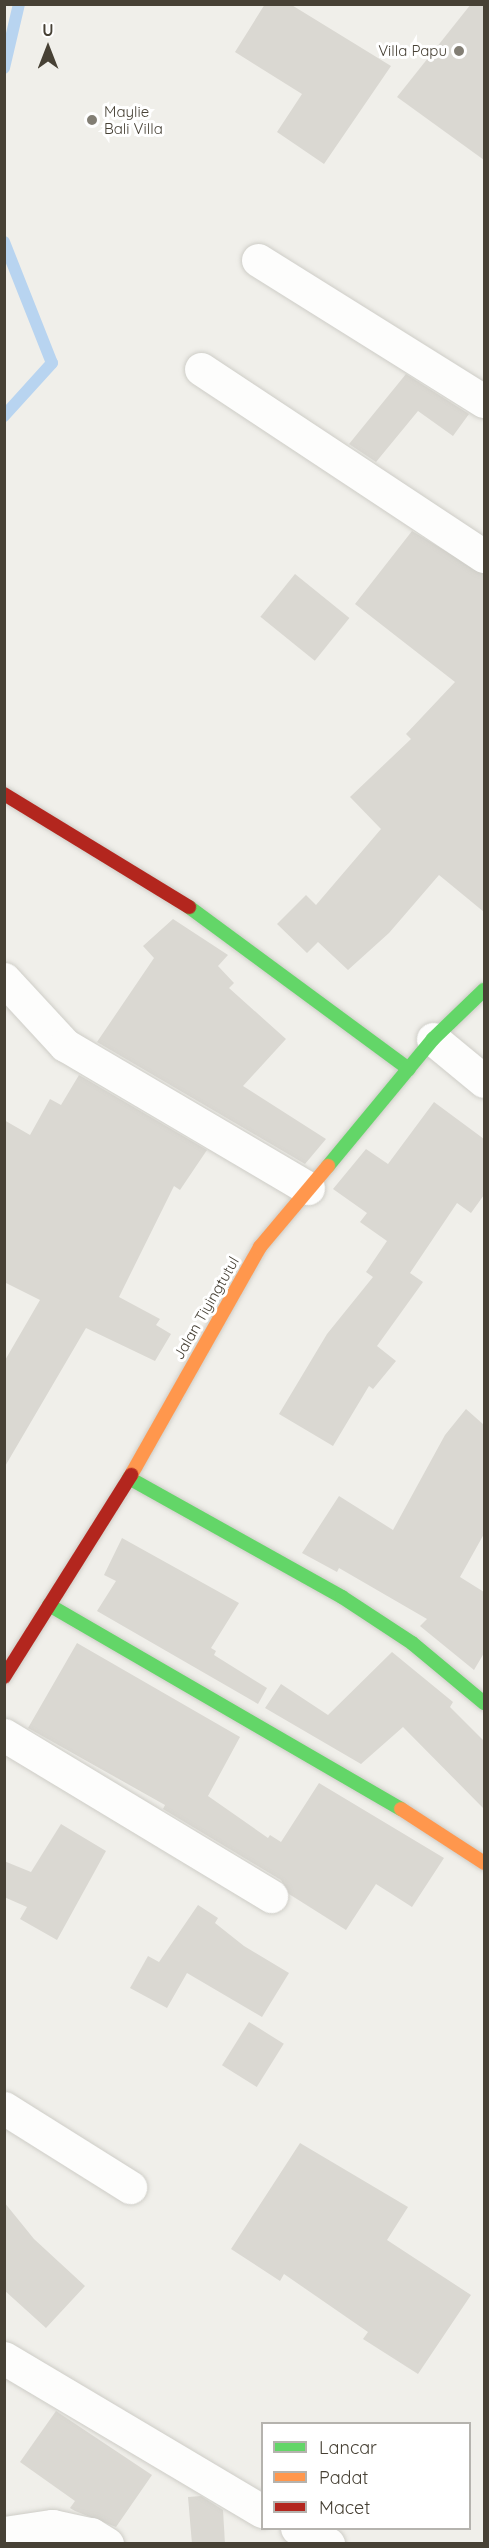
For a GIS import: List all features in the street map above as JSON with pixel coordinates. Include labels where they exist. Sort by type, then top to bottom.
[{"type":"street","points":[[258,260],[484,401]]},
{"type":"street","points":[[201,369],[484,556]]},
{"type":"street","points":[[4,794],[223,928],[409,1069]]},
{"type":"street","points":[[4,979],[65,1045],[308,1188]]},
{"type":"street","name":"Jalan Tiyingtutul","points":[[7,1667],[129,1478],[260,1247],[433,1040],[484,990]]},
{"type":"street","points":[[433,1040],[484,1080]]},
{"type":"street","points":[[129,1478],[342,1597],[412,1643],[484,1703]]},
{"type":"street","points":[[49,1605],[421,1820],[484,1863]]},
{"type":"street","points":[[4,1735],[271,1896]]},
{"type":"street","points":[[4,2108],[130,2187]]},
{"type":"street","points":[[4,2358],[261,2510]]},
{"type":"street","points":[[4,2533],[52,2526],[92,2534],[107,2544]]},
{"type":"street","points":[[299,2530],[328,2544]]},
{"type":"building","points":[[265,4],[290,4],[391,66],[324,164],[277,132],[302,94],[235,52]]},
{"type":"building","name":"Villa Papu","points":[[471,4],[484,4],[484,160],[397,97]]},
{"type":"building","points":[[406,374],[469,414],[453,436],[418,411],[376,462],[349,444]]},
{"type":"building","points":[[412,531],[484,574],[484,912],[439,875],[389,933],[348,970],[318,942],[307,953],[277,924],[306,895],[316,905],[381,829],[350,797],[411,739],[406,734],[455,682],[355,604]]},
{"type":"building","points":[[295,574],[349,618],[315,661],[260,617]]},
{"type":"building","points":[[173,919],[228,955],[218,966],[234,983],[229,988],[286,1039],[243,1086],[326,1139],[305,1164],[97,1042],[154,958],[143,946]]},
{"type":"building","points":[[79,1075],[207,1150],[180,1190],[174,1186],[119,1297],[160,1319],[156,1325],[171,1334],[155,1361],[86,1328],[4,1468],[4,1362],[40,1300],[4,1282],[4,1120],[30,1135],[50,1099],[61,1105]]},
{"type":"building","points":[[434,1102],[484,1139],[484,1195],[471,1213],[457,1203],[410,1273],[423,1282],[377,1346],[396,1361],[373,1389],[369,1386],[333,1446],[279,1414],[327,1334],[373,1277],[366,1272],[387,1241],[360,1222],[367,1213],[333,1189],[366,1149],[388,1164]]},
{"type":"building","points":[[466,1409],[484,1425],[484,1534],[460,1577],[484,1592],[484,1653],[474,1670],[420,1626],[427,1619],[339,1568],[337,1572],[302,1553],[339,1496],[393,1530],[445,1435]]},
{"type":"building","points":[[122,1538],[239,1603],[211,1648],[216,1651],[214,1655],[267,1688],[258,1704],[97,1611],[116,1581],[104,1575]]},
{"type":"building","points":[[77,1643],[240,1737],[208,1796],[268,1838],[270,1835],[281,1842],[319,1783],[444,1858],[412,1907],[376,1884],[346,1930],[289,1894],[281,1880],[163,1809],[165,1805],[28,1728]]},
{"type":"building","points":[[392,1652],[453,1702],[450,1707],[484,1741],[484,1809],[403,1727],[361,1764],[265,1708],[281,1684],[328,1715]]},
{"type":"building","points":[[61,1824],[106,1851],[57,1940],[20,1919],[27,1907],[4,1897],[4,1861],[31,1872]]},
{"type":"building","points":[[198,1905],[218,1918],[215,1923],[244,1946],[289,1973],[262,2017],[187,1973],[167,2008],[130,1988],[148,1956],[159,1962]]},
{"type":"building","points":[[249,2022],[284,2044],[257,2087],[222,2065]]},
{"type":"building","points":[[300,2143],[408,2207],[387,2240],[471,2295],[418,2374],[363,2339],[368,2332],[284,2274],[280,2281],[231,2249]]},
{"type":"building","points":[[4,2202],[34,2239],[85,2286],[46,2328],[4,2290]]},
{"type":"building","points":[[56,2411],[152,2475],[116,2527],[70,2508],[75,2501],[20,2462]]},
{"type":"building","points":[[201,2496],[223,2510],[225,2544],[192,2544],[188,2497]]},
{"type":"waterway","points":[[4,68],[19,4]]},
{"type":"waterway","points":[[4,242],[52,363],[4,416]]},
{"type":"traffic: fast","points":[[189,907],[409,1069]]},
{"type":"traffic: fast","points":[[328,1166],[433,1039],[484,990]]},
{"type":"traffic: fast","points":[[129,1478],[342,1597],[412,1643],[484,1703]]},
{"type":"traffic: fast","points":[[49,1605],[401,1809]]},
{"type":"traffic: slow","points":[[131,1475],[260,1247],[328,1166]]},
{"type":"traffic: slow","points":[[401,1809],[484,1863]]},
{"type":"traffic: jam","points":[[4,794],[189,907]]},
{"type":"traffic: jam","points":[[4,1677],[131,1475]]},
{"type":"place","name":"Villa Papu","points":[[459,51]]},
{"type":"place","name":"Maylie Bali Villa","points":[[92,120]]}]
